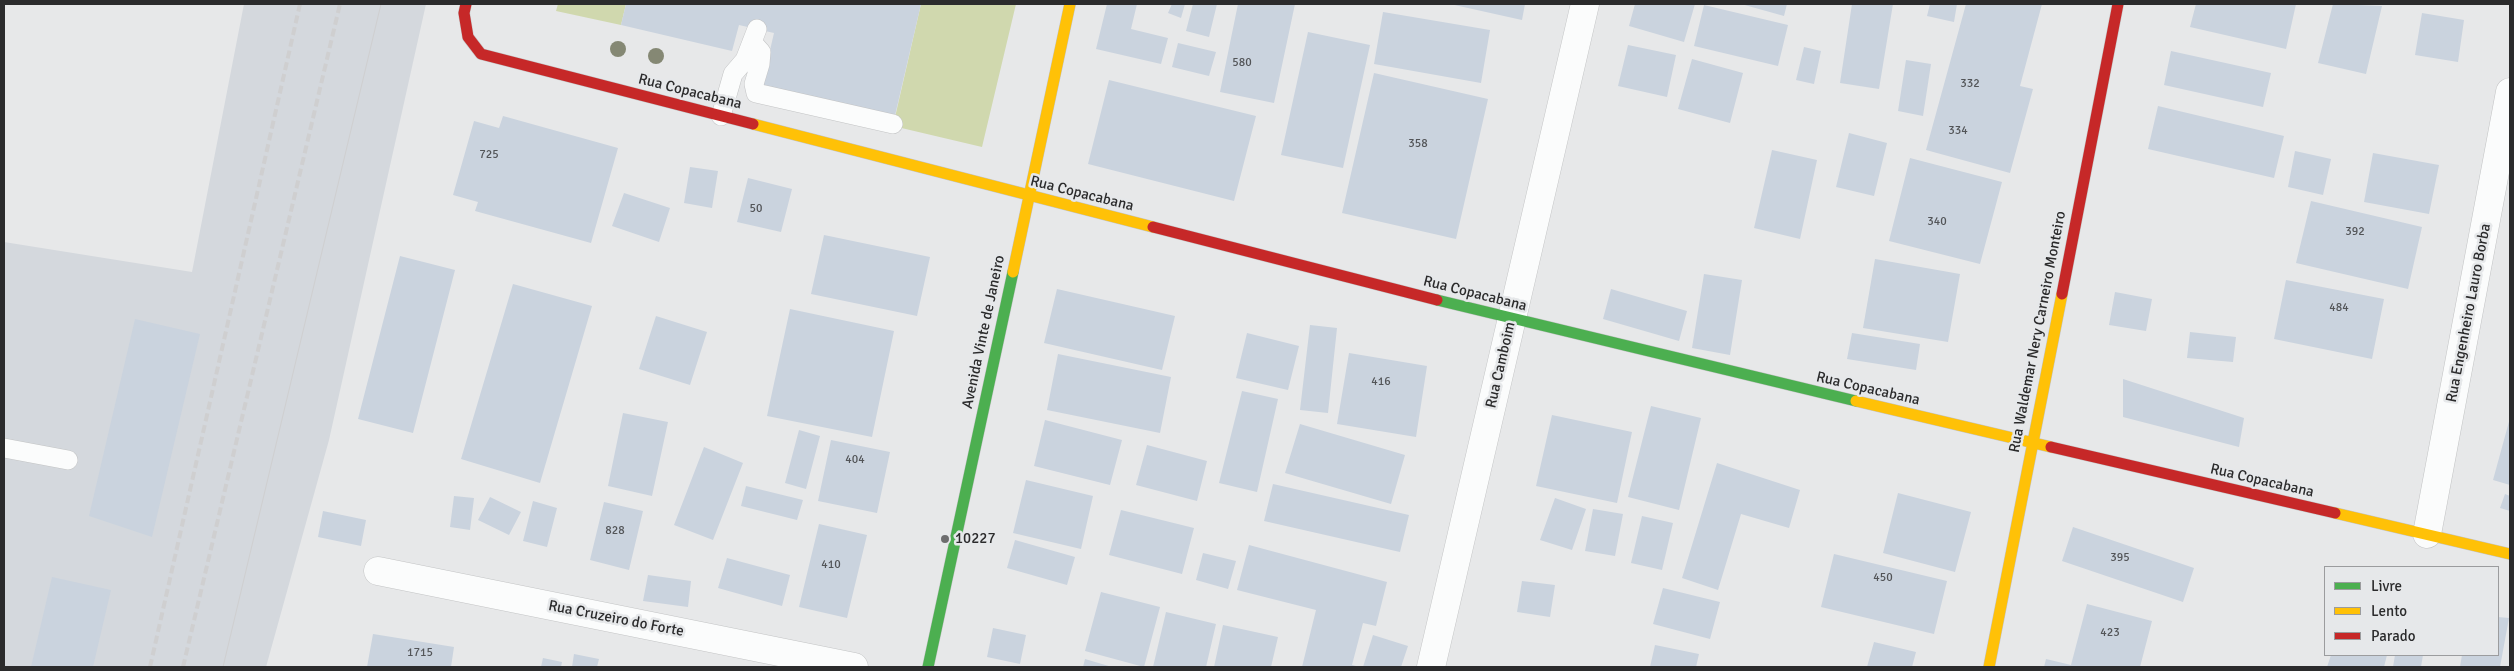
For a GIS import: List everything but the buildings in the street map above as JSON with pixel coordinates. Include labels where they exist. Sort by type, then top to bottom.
[{"type":"street","name":"Avenida Vinte de Janeiro","points":[[928,667],[1070,4]]},
{"type":"street","name":"Rua Camboim","points":[[1431,667],[1586,4]]},
{"type":"street","name":"Rua Waldemar Nery Carneiro Monteiro","points":[[1989,667],[2118,4]]},
{"type":"street","name":"Rua Copacabana","points":[[465,8],[468,38],[481,54],[1511,319],[2510,554]]},
{"type":"street","name":"Rua Engenheiro Lauro Borba","points":[[2427,534],[2510,92]]},
{"type":"street","name":"Rua Cruzeiro do Forte","points":[[378,571],[854,667]]},
{"type":"lane","points":[[721,116],[733,74],[745,60],[754,35],[761,52],[760,64],[754,84],[756,93],[893,124]]},
{"type":"lane","points":[[4,448],[68,460]]},
{"type":"shaded area","points":[[244,4],[426,4],[329,440],[266,667],[4,667],[4,242],[192,272]]},
{"type":"green space","points":[[558,4],[626,4],[621,25],[556,11]]},
{"type":"green space","points":[[921,4],[1016,4],[982,147],[893,126]]},
{"type":"tram line","points":[[223,667],[381,4]]},
{"type":"railway","points":[[150,667],[300,4]]},
{"type":"railway","points":[[183,667],[340,4]]},
{"type":"traffic: fast","points":[[928,667],[1013,272]]},
{"type":"traffic: fast","points":[[1437,300],[1856,401]]},
{"type":"traffic: slow","points":[[1013,272],[1070,4]]},
{"type":"traffic: slow","points":[[753,124],[1153,227]]},
{"type":"traffic: slow","points":[[1989,667],[2062,294]]},
{"type":"traffic: slow","points":[[1856,401],[2051,447]]},
{"type":"traffic: slow","points":[[2335,513],[2510,554]]},
{"type":"traffic: jam","points":[[466,4],[464,13],[468,37],[481,54],[753,124]]},
{"type":"traffic: jam","points":[[2062,294],[2118,4]]},
{"type":"traffic: jam","points":[[1153,227],[1437,300]]},
{"type":"traffic: jam","points":[[2051,447],[2335,513]]},
{"type":"place","name":"10227","points":[[945,539]]}]
